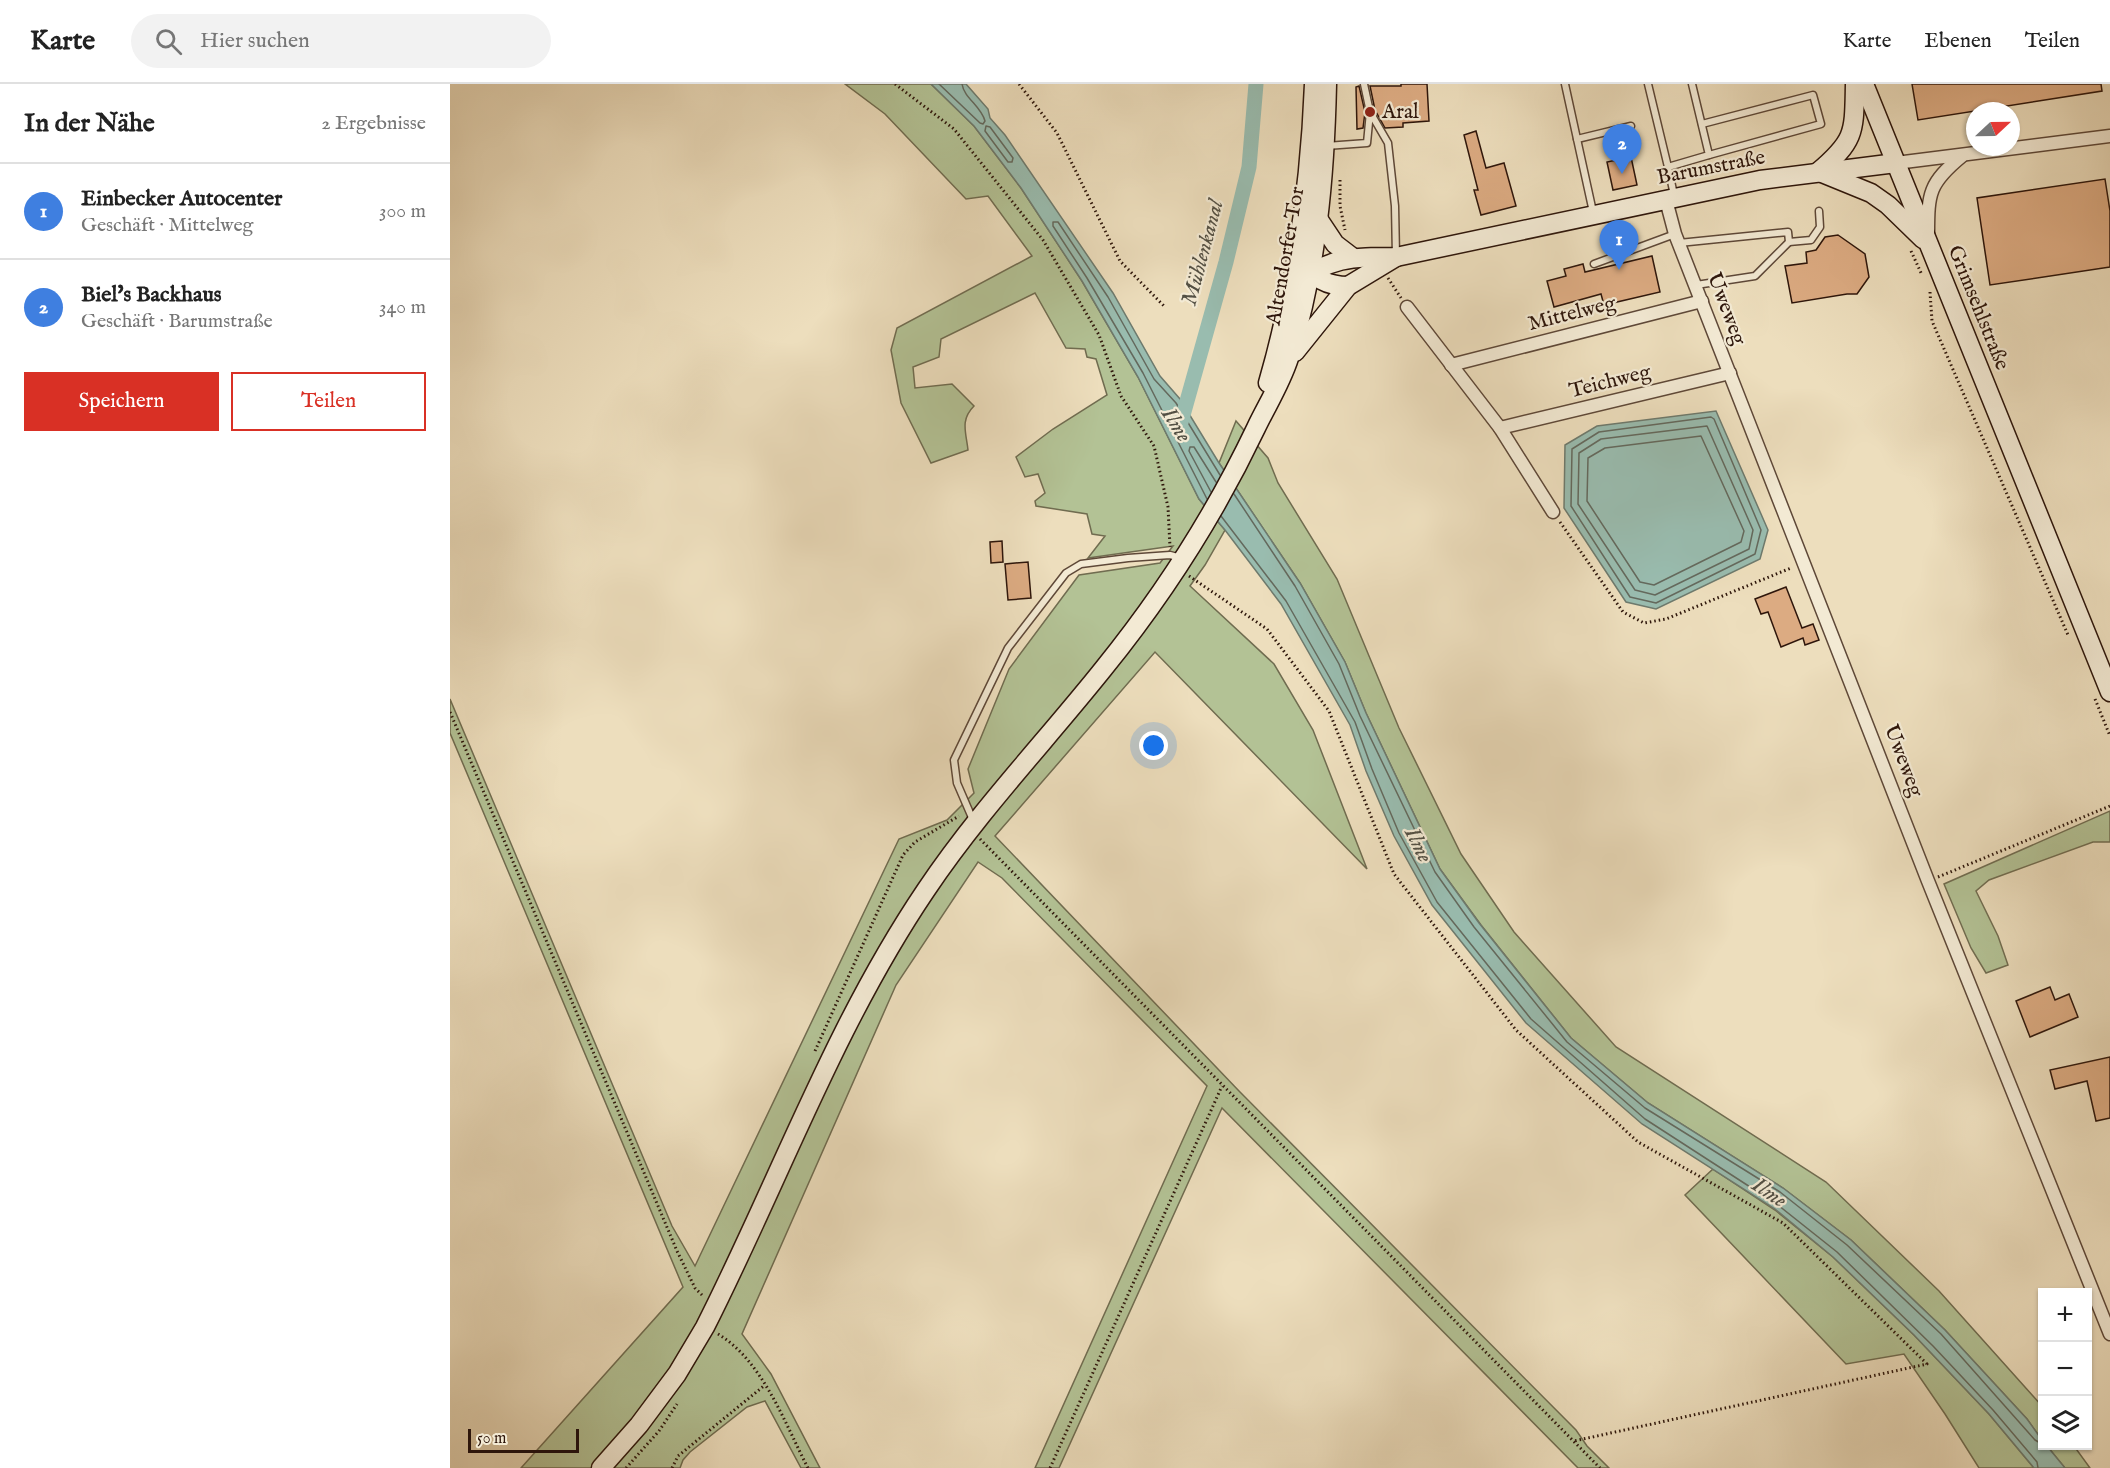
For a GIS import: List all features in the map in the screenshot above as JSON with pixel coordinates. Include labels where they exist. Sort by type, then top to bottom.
[{"type":"main road","name":"Altendorfer Tor","points":[[1256,428],[1276,357],[1292,286],[1307,186],[1314,84]]},
{"type":"main road","name":"Altendorfer Tor","points":[[601,1468],[639,1425],[712,1331],[716,1305],[847,1024],[891,945],[927,889],[980,831],[1183,565],[1248,447],[1288,360],[1310,272],[1319,220],[1327,84]]},
{"type":"main road","points":[[1855,84],[1854,120],[1849,139],[1839,154],[1818,172],[1871,193],[1888,205],[1928,244]]},
{"type":"main road","name":"Grimsehlstraße","points":[[1864,84],[2052,548],[2101,693]]},
{"type":"main road","name":"Barumstraße","points":[[1292,286],[1310,272],[1352,257],[1396,257],[1760,180],[1896,163]]},
{"type":"main road","points":[[1319,220],[1335,244],[1352,257]]},
{"type":"main road","points":[[1298,250],[1310,272],[1321,281],[1333,286],[1348,286]]},
{"type":"main road","name":"Barumstraße","points":[[1288,360],[1348,286],[1396,257]]},
{"type":"street","points":[[1896,163],[2110,136]]},
{"type":"street","points":[[1928,244],[1928,201],[1944,171],[1963,155]]},
{"type":"street","name":"Uweweg","points":[[1670,199],[1677,238],[1695,285],[1928,881],[2110,1334]]},
{"type":"street","name":"Mittelweg","points":[[1451,365],[1702,302]]},
{"type":"street","points":[[1407,307],[1500,428],[1553,512]]},
{"type":"street","name":"Teichweg","points":[[1500,428],[1730,373]]},
{"type":"lane","points":[[1325,146],[1368,143],[1370,112],[1364,84]]},
{"type":"lane","points":[[1565,84],[1594,216]]},
{"type":"lane","points":[[1648,84],[1668,167],[1670,199]]},
{"type":"lane","points":[[1692,84],[1709,155]]},
{"type":"lane","points":[[1668,167],[1821,124],[1813,95],[1702,124]]},
{"type":"lane","points":[[1370,112],[1388,143],[1395,206],[1396,257]]},
{"type":"lane","points":[[1577,139],[1631,126]]},
{"type":"lane","points":[[1695,285],[1755,276],[1789,242],[1811,240],[1820,227],[1819,211]]},
{"type":"lane","points":[[1594,264],[1677,238],[1788,232],[1789,242]]},
{"type":"lane","points":[[980,831],[957,783],[954,760],[1008,648],[1066,573],[1081,564],[1183,565]]},
{"type":"path","points":[[895,84],[954,129],[1043,240],[1099,335],[1121,396],[1154,447],[1183,565],[1267,629],[1329,711],[1394,874],[1516,1030],[1638,1142],[1783,1223],[1927,1364],[1574,1441]]},
{"type":"path","points":[[1019,84],[1057,133],[1120,261],[1164,306]]},
{"type":"path","points":[[1340,176],[1340,206],[1352,257]]},
{"type":"path","points":[[1387,276],[1407,307]]},
{"type":"path","points":[[1930,292],[1932,321],[2070,640]]},
{"type":"path","points":[[1553,512],[1623,612],[1644,622],[1666,619],[1804,563]]},
{"type":"path","points":[[2101,693],[2110,736]]},
{"type":"path","points":[[450,712],[677,1251],[695,1288],[716,1305]]},
{"type":"path","points":[[1928,881],[2110,806]]},
{"type":"path","points":[[980,831],[1222,1086],[1600,1468]]},
{"type":"path","points":[[1050,1468],[1222,1086]]},
{"type":"path","points":[[712,1331],[714,1343]]},
{"type":"path","points":[[712,1331],[730,1341],[755,1368],[808,1468]]},
{"type":"path","points":[[672,1468],[678,1456],[765,1385]]},
{"type":"path","points":[[626,1468],[659,1431],[682,1396]]},
{"type":"green space","points":[[845,84],[931,84],[974,126],[1021,188],[1082,281],[1138,377],[1199,499],[1225,530],[1190,586],[1274,664],[1313,730],[1367,869],[1155,652],[995,836],[1239,1091],[1576,1430],[1587,1446],[1609,1468],[1578,1468],[1222,1108],[1059,1468],[1035,1468],[1207,1086],[1002,878],[978,862],[896,985],[742,1334],[771,1374],[820,1468],[801,1468],[765,1401],[747,1407],[690,1452],[680,1468],[521,1468],[683,1287],[450,733],[450,699],[672,1226],[695,1266],[899,839],[947,820],[974,793],[968,769],[1009,669],[1079,575],[1160,563],[1173,546],[1088,558],[1105,536],[1092,534],[1087,514],[1036,506],[1035,501],[1045,493],[1038,474],[1025,477],[1016,457],[1053,429],[1107,395],[1096,359],[1087,357],[1085,349],[1066,348],[1035,293],[941,339],[939,357],[913,367],[915,388],[952,384],[974,406],[965,421],[968,450],[931,463],[901,403],[891,350],[897,328],[1032,256],[988,196],[966,199],[885,114]]},
{"type":"green space","points":[[1236,421],[1268,458],[1278,483],[1337,579],[1399,728],[1461,854],[1514,932],[1616,1047],[1826,1182],[1939,1291],[2038,1402],[2038,1434],[2027,1419],[1945,1330],[1851,1240],[1783,1188],[1648,1103],[1571,1038],[1481,925],[1440,869],[1366,713],[1345,662],[1300,583],[1219,463]]},
{"type":"green space","points":[[2110,811],[2110,842],[2093,842],[1989,880],[1976,891],[1998,936],[2008,965],[1986,973],[1971,948],[1944,884]]},
{"type":"green space","points":[[1713,1169],[1775,1210],[1833,1257],[1914,1335],[1989,1414],[2034,1468],[1979,1468],[1904,1354],[1846,1364],[1685,1195]]},
{"type":"green space","points":[[2050,1450],[2077,1450],[2090,1468],[2065,1468]]},
{"type":"water","name":"Ilme","points":[[931,84],[966,84],[988,109],[990,118],[1005,135],[1113,293],[1160,376],[1180,399],[1219,463],[1300,583],[1345,662],[1366,713],[1440,869],[1479,923],[1571,1038],[1648,1103],[1783,1188],[1851,1240],[1945,1330],[2027,1419],[2038,1434],[2038,1450],[2050,1450],[2065,1468],[2034,1468],[1989,1414],[1914,1335],[1833,1257],[1775,1209],[1642,1124],[1526,1023],[1432,905],[1394,836],[1366,771],[1350,725],[1281,604],[1199,499],[1138,377],[1082,281],[1021,188],[974,126]]},
{"type":"water","points":[[1716,411],[1768,530],[1760,559],[1656,609],[1626,602],[1564,508],[1565,445],[1597,426]]},
{"type":"building","points":[[1401,84],[1427,84],[1429,121],[1403,123],[1403,127],[1385,128],[1375,110],[1370,86],[1401,86]]},
{"type":"building","points":[[1912,84],[2101,84],[2102,91],[2020,104],[2020,102],[1966,102],[1966,112],[1918,120]]},
{"type":"building","points":[[1359,86],[1365,112],[1363,128],[1357,129],[1356,87]]},
{"type":"building","points":[[1476,131],[1486,168],[1504,163],[1516,206],[1481,215],[1474,190],[1478,190],[1464,135]]},
{"type":"building","points":[[1631,157],[1637,185],[1613,190],[1607,162]]},
{"type":"building","points":[[2105,179],[2110,211],[2110,267],[1990,285],[1977,198]]},
{"type":"building","points":[[1838,235],[1865,254],[1869,277],[1857,294],[1792,303],[1785,266],[1807,263],[1806,252],[1816,250],[1825,237]]},
{"type":"building","points":[[1652,256],[1660,292],[1604,305],[1601,294],[1554,307],[1547,281],[1566,276],[1564,269],[1583,264],[1585,272]]},
{"type":"building","points":[[1002,541],[1003,562],[991,563],[990,542]]},
{"type":"building","points":[[1028,562],[1031,598],[1008,600],[1005,564]]},
{"type":"building","points":[[1786,587],[1802,628],[1813,624],[1819,640],[1805,645],[1803,638],[1781,647],[1768,612],[1761,614],[1755,599]]},
{"type":"building","points":[[2050,987],[2055,1000],[2069,994],[2078,1017],[2030,1037],[2016,1001]]},
{"type":"building","points":[[2110,1057],[2110,1118],[2096,1121],[2087,1081],[2055,1089],[2050,1070]]},
{"type":"waterway","name":"Mühlenkanal","points":[[1180,426],[1226,262],[1249,167],[1256,84]]},
{"type":"place","name":"Aral","points":[[1370,112]]},
{"type":"place","name":"Biel's Backhaus","points":[[1622,174]]},
{"type":"place","name":"Einbecker Autocenter","points":[[1619,270]]}]
